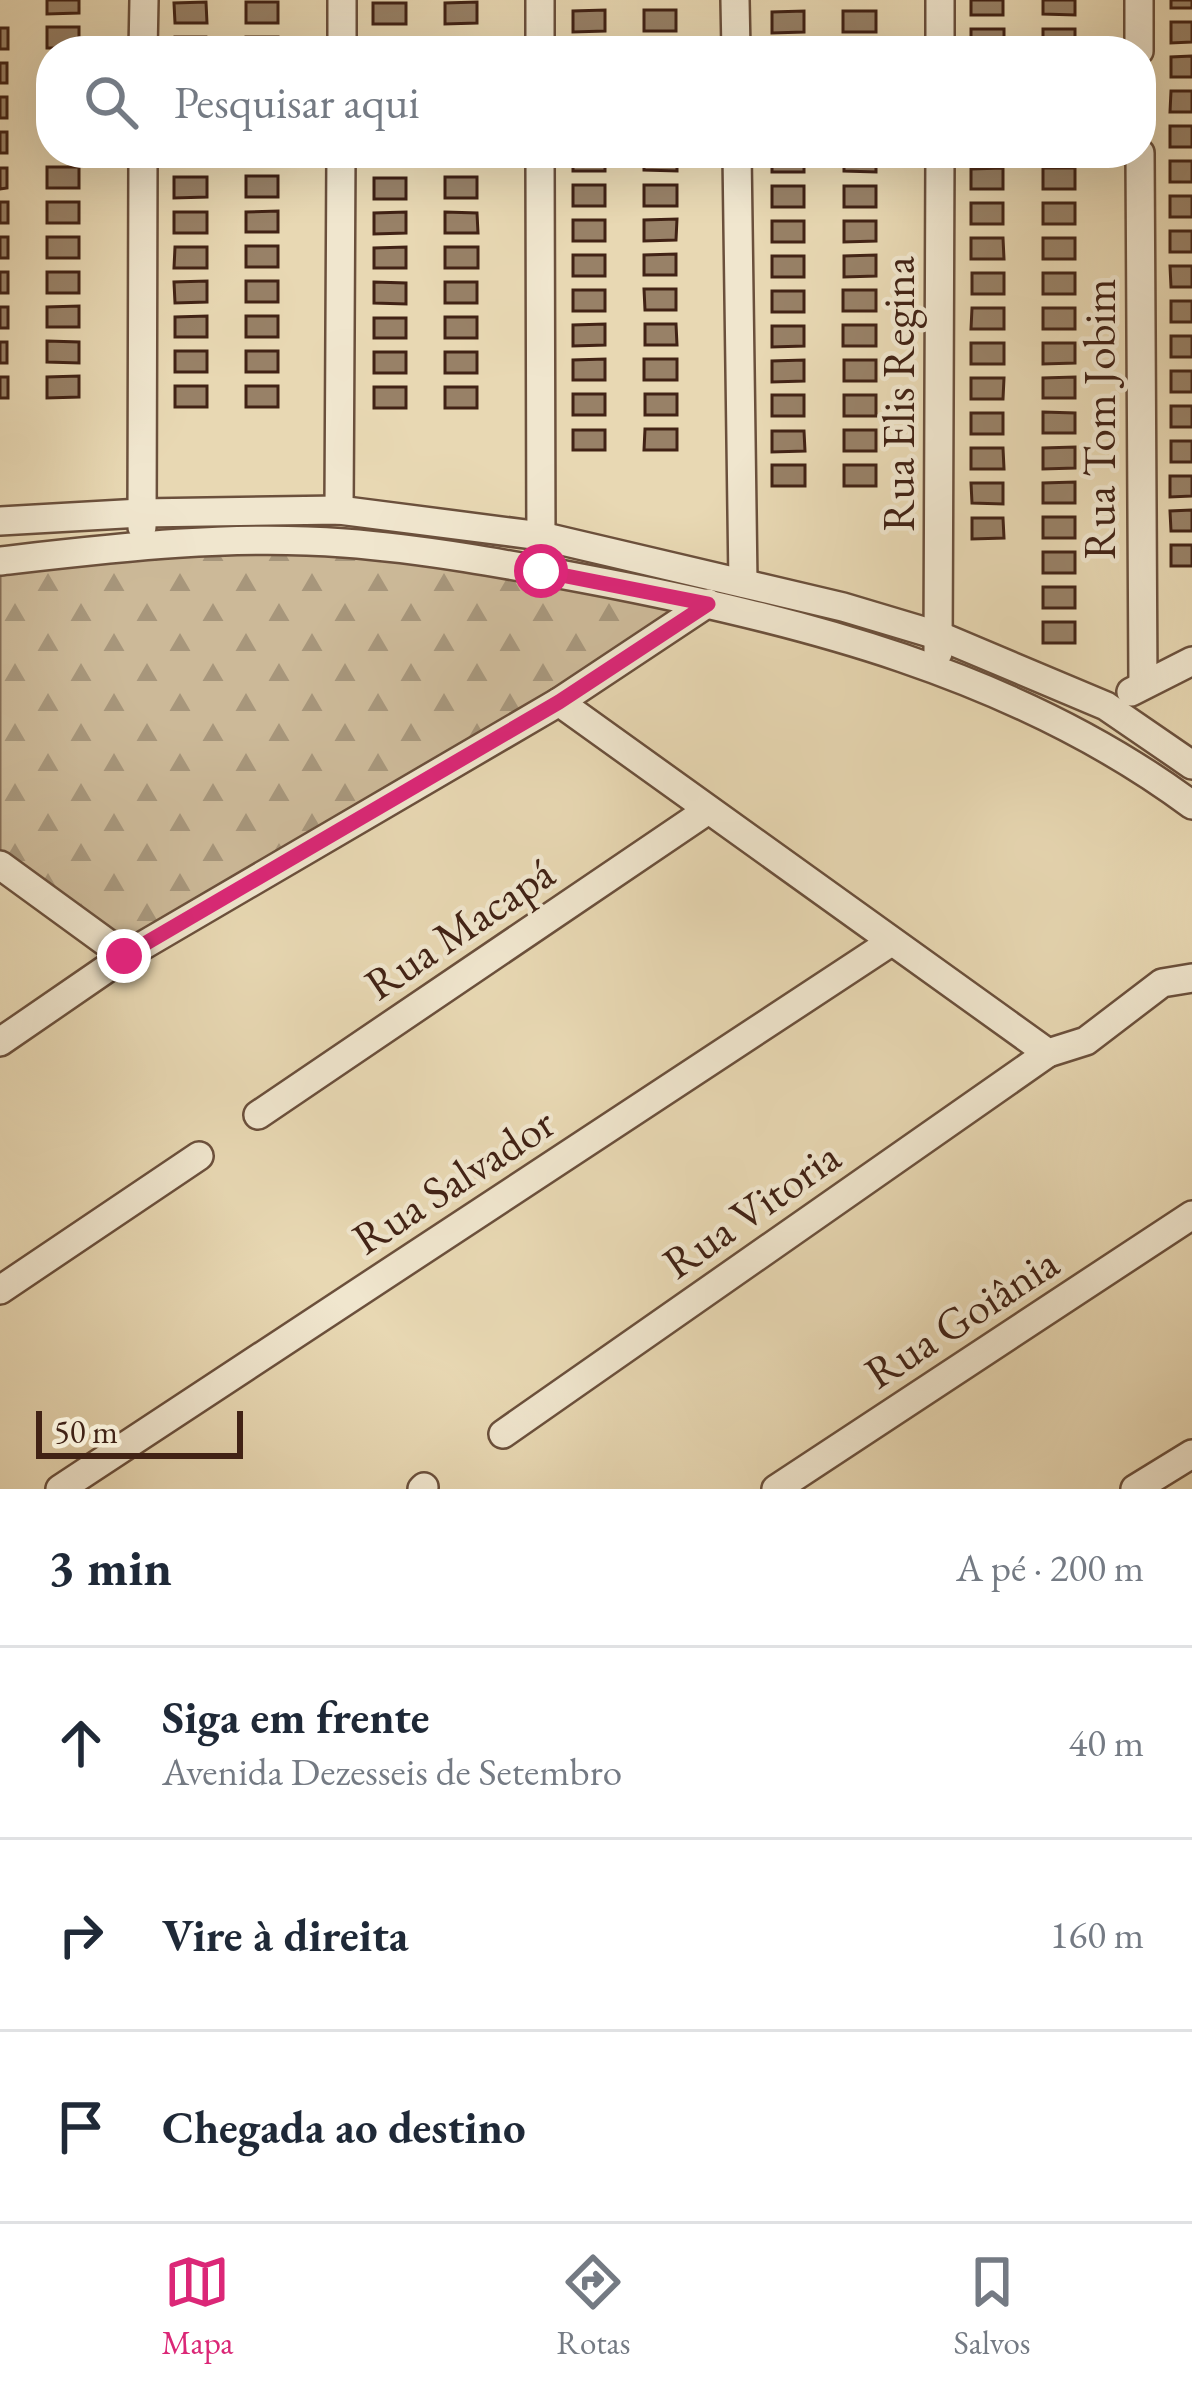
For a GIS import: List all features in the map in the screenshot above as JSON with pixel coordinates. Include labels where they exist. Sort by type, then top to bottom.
[{"type":"street","points":[[143,36],[144,0]]},
{"type":"street","points":[[342,0],[342,36]]},
{"type":"street","points":[[540,0],[540,36]]},
{"type":"street","points":[[735,0],[736,36]]},
{"type":"street","points":[[940,0],[940,36]]},
{"type":"street","points":[[1139,0],[1139,36]]},
{"type":"street","points":[[143,168],[143,545]]},
{"type":"street","points":[[339,510],[341,168]]},
{"type":"street","points":[[540,168],[541,571]]},
{"type":"street","points":[[737,168],[742,583]]},
{"type":"street","name":"Rua Elis Regina","points":[[937,670],[940,168]]},
{"type":"street","name":"Rua Tom Jobim","points":[[1140,168],[1143,686]]},
{"type":"street","points":[[0,521],[141,512],[339,510],[541,536],[940,636],[1106,706],[1192,765]]},
{"type":"street","points":[[0,561],[143,545],[343,542],[541,571],[708,604],[937,670],[1019,703],[1081,734],[1192,805]]},
{"type":"street","points":[[0,1042],[124,956],[559,702],[708,604]]},
{"type":"street","points":[[1081,734],[1106,706],[1192,661]]},
{"type":"street","points":[[559,702],[1048,1053]]},
{"type":"street","name":"Rua Macapá","points":[[258,1115],[708,810]]},
{"type":"street","points":[[0,865],[124,956]]},
{"type":"street","name":"Rua Salvador","points":[[60,1489],[892,942]]},
{"type":"street","name":"Rua Vitoria","points":[[503,1433],[1048,1053],[1086,1041],[1162,983],[1192,978]]},
{"type":"street","points":[[0,1290],[199,1156]]},
{"type":"street","name":"Rua Goiânia","points":[[776,1489],[1192,1215]]},
{"type":"street","points":[[1135,1489],[1192,1454]]},
{"type":"green space","points":[[275,542],[708,603],[125,956],[0,865],[0,562]]},
{"type":"building","points":[[47,0],[79,0],[79,13],[47,14]]},
{"type":"building","points":[[971,0],[1003,0],[1003,15],[971,15]]},
{"type":"building","points":[[1043,0],[1075,0],[1075,15],[1043,14]]},
{"type":"building","points":[[1171,0],[1192,0],[1192,8],[1171,8]]},
{"type":"building","points":[[206,2],[207,23],[175,23],[174,3]]},
{"type":"building","points":[[246,2],[278,2],[278,23],[246,23]]},
{"type":"building","points":[[477,2],[477,23],[445,24],[445,3]]},
{"type":"building","points":[[373,3],[406,3],[406,24],[373,24]]},
{"type":"building","points":[[605,10],[605,31],[573,32],[573,11]]},
{"type":"building","points":[[644,10],[676,10],[676,31],[644,31]]},
{"type":"building","points":[[804,11],[804,32],[772,33],[772,12]]},
{"type":"building","points":[[843,11],[876,11],[876,32],[843,32]]},
{"type":"building","points":[[1171,22],[1192,22],[1192,42],[1171,43]]},
{"type":"building","points":[[47,27],[79,27],[79,36],[47,36]]},
{"type":"building","points":[[0,28],[8,28],[8,49],[0,49]]},
{"type":"building","points":[[971,29],[1004,29],[1004,36],[971,36]]},
{"type":"building","points":[[1043,29],[1075,29],[1075,36],[1043,36]]},
{"type":"building","points":[[1192,56],[1192,77],[1171,77],[1171,57]]},
{"type":"building","points":[[0,63],[7,63],[7,83],[0,83]]},
{"type":"building","points":[[1171,91],[1192,91],[1192,112],[1170,112]]},
{"type":"building","points":[[0,97],[7,97],[7,118],[0,118]]},
{"type":"building","points":[[1170,126],[1192,126],[1192,147],[1170,147]]},
{"type":"building","points":[[0,132],[7,132],[7,153],[0,153]]},
{"type":"building","points":[[1170,161],[1192,161],[1192,182],[1170,182]]},
{"type":"building","points":[[0,168],[7,168],[7,188],[0,189]]},
{"type":"building","points":[[47,168],[79,168],[79,188],[47,188]]},
{"type":"building","points":[[573,168],[605,168],[605,171]]},
{"type":"building","points":[[772,168],[804,168],[804,172],[772,172]]},
{"type":"building","points":[[844,168],[876,168],[876,172]]},
{"type":"building","points":[[1003,168],[1003,189],[971,189],[971,169]]},
{"type":"building","points":[[1043,168],[1075,168],[1075,189],[1043,189]]},
{"type":"building","points":[[246,176],[278,176],[278,197],[246,197]]},
{"type":"building","points":[[174,177],[207,177],[207,197],[174,198]]},
{"type":"building","points":[[445,177],[477,177],[477,198],[445,198]]},
{"type":"building","points":[[374,178],[406,178],[406,199],[374,199]]},
{"type":"building","points":[[573,185],[605,185],[605,206],[573,206]]},
{"type":"building","points":[[644,185],[677,185],[677,206],[644,206]]},
{"type":"building","points":[[772,186],[804,186],[804,207],[772,207]]},
{"type":"building","points":[[844,186],[876,186],[876,207],[844,207]]},
{"type":"building","points":[[1170,196],[1192,196],[1192,217],[1170,217]]},
{"type":"building","points":[[0,202],[8,202],[8,223],[0,223]]},
{"type":"building","points":[[47,202],[79,202],[79,223],[47,223]]},
{"type":"building","points":[[971,203],[1003,203],[1003,224],[971,224]]},
{"type":"building","points":[[1043,203],[1075,203],[1075,224],[1043,224]]},
{"type":"building","points":[[278,211],[278,232],[246,232],[246,212]]},
{"type":"building","points":[[174,212],[207,212],[207,233],[174,233]]},
{"type":"building","points":[[406,212],[406,233],[374,234],[374,213]]},
{"type":"building","points":[[445,212],[477,213],[478,233],[445,233]]},
{"type":"building","points":[[677,219],[676,240],[644,241],[644,220]]},
{"type":"building","points":[[573,220],[605,220],[605,241],[573,241]]},
{"type":"building","points":[[772,221],[804,221],[804,242],[772,242]]},
{"type":"building","points":[[844,221],[876,221],[876,241],[844,242]]},
{"type":"building","points":[[1170,231],[1192,231],[1192,252],[1170,252]]},
{"type":"building","points":[[0,237],[8,237],[8,258],[0,258]]},
{"type":"building","points":[[47,237],[79,237],[79,258],[47,258]]},
{"type":"building","points":[[971,238],[1003,238],[1004,259],[971,259]]},
{"type":"building","points":[[1043,238],[1075,238],[1075,259],[1043,259]]},
{"type":"building","points":[[246,246],[278,246],[278,267],[246,267]]},
{"type":"building","points":[[175,247],[207,247],[207,268],[174,268]]},
{"type":"building","points":[[406,247],[406,268],[374,268],[374,248]]},
{"type":"building","points":[[445,247],[478,247],[478,268],[445,268]]},
{"type":"building","points":[[676,254],[676,275],[644,275],[644,255]]},
{"type":"building","points":[[573,255],[605,255],[605,276],[573,276]]},
{"type":"building","points":[[876,255],[876,276],[844,277],[844,256]]},
{"type":"building","points":[[772,256],[804,256],[804,277],[772,277]]},
{"type":"building","points":[[1170,266],[1192,266],[1192,287],[1171,287]]},
{"type":"building","points":[[0,272],[8,272],[8,293],[0,293]]},
{"type":"building","points":[[47,272],[79,272],[79,293],[47,293]]},
{"type":"building","points":[[972,273],[1004,273],[1004,294],[972,294]]},
{"type":"building","points":[[1043,273],[1075,273],[1075,294],[1043,294]]},
{"type":"building","points":[[207,281],[207,302],[175,303],[174,282]]},
{"type":"building","points":[[246,281],[278,281],[278,302],[246,302]]},
{"type":"building","points":[[374,282],[406,283],[406,304],[374,303]]},
{"type":"building","points":[[445,282],[477,282],[477,303],[445,303]]},
{"type":"building","points":[[644,289],[676,289],[676,310],[645,310]]},
{"type":"building","points":[[573,290],[605,290],[605,311],[573,311]]},
{"type":"building","points":[[843,290],[876,290],[876,311],[843,311]]},
{"type":"building","points":[[772,291],[804,291],[804,312],[772,312]]},
{"type":"building","points":[[1171,301],[1192,301],[1192,322],[1171,322]]},
{"type":"building","points":[[79,306],[79,327],[47,327],[47,307]]},
{"type":"building","points":[[0,307],[8,307],[8,328],[0,328]]},
{"type":"building","points":[[972,308],[1004,308],[1004,329],[971,329]]},
{"type":"building","points":[[1043,308],[1075,308],[1075,329],[1043,329]]},
{"type":"building","points":[[207,316],[207,337],[175,337],[175,317]]},
{"type":"building","points":[[246,316],[278,316],[278,337],[246,337]]},
{"type":"building","points":[[445,317],[477,317],[477,338],[445,338]]},
{"type":"building","points":[[374,318],[406,318],[406,338],[374,338]]},
{"type":"building","points":[[605,324],[605,345],[573,346],[573,325]]},
{"type":"building","points":[[645,324],[676,324],[677,345],[645,345]]},
{"type":"building","points":[[843,325],[876,325],[876,346],[843,346]]},
{"type":"building","points":[[772,326],[804,326],[804,346],[772,347]]},
{"type":"building","points":[[1171,336],[1192,336],[1192,357],[1171,357]]},
{"type":"building","points":[[47,341],[79,342],[79,363],[47,362]]},
{"type":"building","points":[[0,342],[7,342],[7,363],[0,363]]},
{"type":"building","points":[[971,343],[1004,343],[1004,364],[971,364]]},
{"type":"building","points":[[1043,343],[1075,343],[1075,363],[1043,364]]},
{"type":"building","points":[[175,351],[207,351],[207,372],[175,372]]},
{"type":"building","points":[[246,351],[278,351],[278,372],[246,372]]},
{"type":"building","points":[[374,352],[406,352],[406,373],[374,373]]},
{"type":"building","points":[[445,352],[477,352],[477,373],[445,373]]},
{"type":"building","points":[[605,359],[605,380],[573,380],[573,360]]},
{"type":"building","points":[[644,359],[677,359],[677,380],[644,380]]},
{"type":"building","points":[[804,360],[804,381],[772,382],[772,361]]},
{"type":"building","points":[[844,360],[876,360],[876,381],[844,381]]},
{"type":"building","points":[[1171,371],[1192,371],[1192,392],[1171,392]]},
{"type":"building","points":[[79,376],[79,397],[47,398],[47,377]]},
{"type":"building","points":[[0,377],[8,377],[8,398],[0,398]]},
{"type":"building","points":[[1075,377],[1075,398],[1043,398],[1043,378]]},
{"type":"building","points":[[971,378],[1004,378],[1003,399],[971,399]]},
{"type":"building","points":[[175,386],[207,386],[207,407],[175,407]]},
{"type":"building","points":[[246,386],[278,386],[278,407],[246,407]]},
{"type":"building","points":[[374,387],[406,387],[406,408],[374,408]]},
{"type":"building","points":[[445,387],[477,387],[477,408],[445,408]]},
{"type":"building","points":[[573,394],[605,394],[605,415],[573,415]]},
{"type":"building","points":[[645,394],[677,394],[677,415],[645,415]]},
{"type":"building","points":[[772,395],[804,395],[804,416],[772,416]]},
{"type":"building","points":[[844,395],[876,395],[876,416],[844,416]]},
{"type":"building","points":[[1171,406],[1192,406],[1192,427],[1171,427]]},
{"type":"building","points":[[1043,412],[1075,413],[1075,433],[1043,433]]},
{"type":"building","points":[[971,413],[1003,413],[1003,434],[971,434]]},
{"type":"building","points":[[645,429],[677,429],[677,450],[644,450]]},
{"type":"building","points":[[573,430],[605,430],[605,450],[573,450]]},
{"type":"building","points":[[844,430],[876,430],[876,451],[844,451]]},
{"type":"building","points":[[772,431],[804,431],[805,451],[772,452]]},
{"type":"building","points":[[1171,441],[1192,441],[1192,462],[1171,462]]},
{"type":"building","points":[[1075,447],[1075,468],[1043,469],[1043,448]]},
{"type":"building","points":[[971,448],[1003,448],[1004,469],[971,469]]},
{"type":"building","points":[[772,465],[805,465],[805,486],[772,486]]},
{"type":"building","points":[[844,465],[876,465],[876,486],[844,486]]},
{"type":"building","points":[[1170,476],[1192,476],[1192,496],[1170,497]]},
{"type":"building","points":[[1075,482],[1075,503],[1043,503],[1043,483]]},
{"type":"building","points":[[971,483],[1003,483],[1003,504],[972,503]]},
{"type":"building","points":[[1192,510],[1192,531],[1171,531],[1170,511]]},
{"type":"building","points":[[1043,517],[1075,517],[1075,538],[1043,538]]},
{"type":"building","points":[[972,518],[1003,518],[1004,538],[972,539]]},
{"type":"building","points":[[1171,545],[1192,545],[1192,566],[1171,566]]},
{"type":"building","points":[[1043,552],[1075,552],[1075,573],[1043,573]]},
{"type":"building","points":[[1043,587],[1075,587],[1075,608],[1043,608]]},
{"type":"building","points":[[1043,622],[1075,622],[1075,643],[1043,643]]},
{"type":"route","points":[[124,956],[559,702],[708,604],[541,571]]}]
